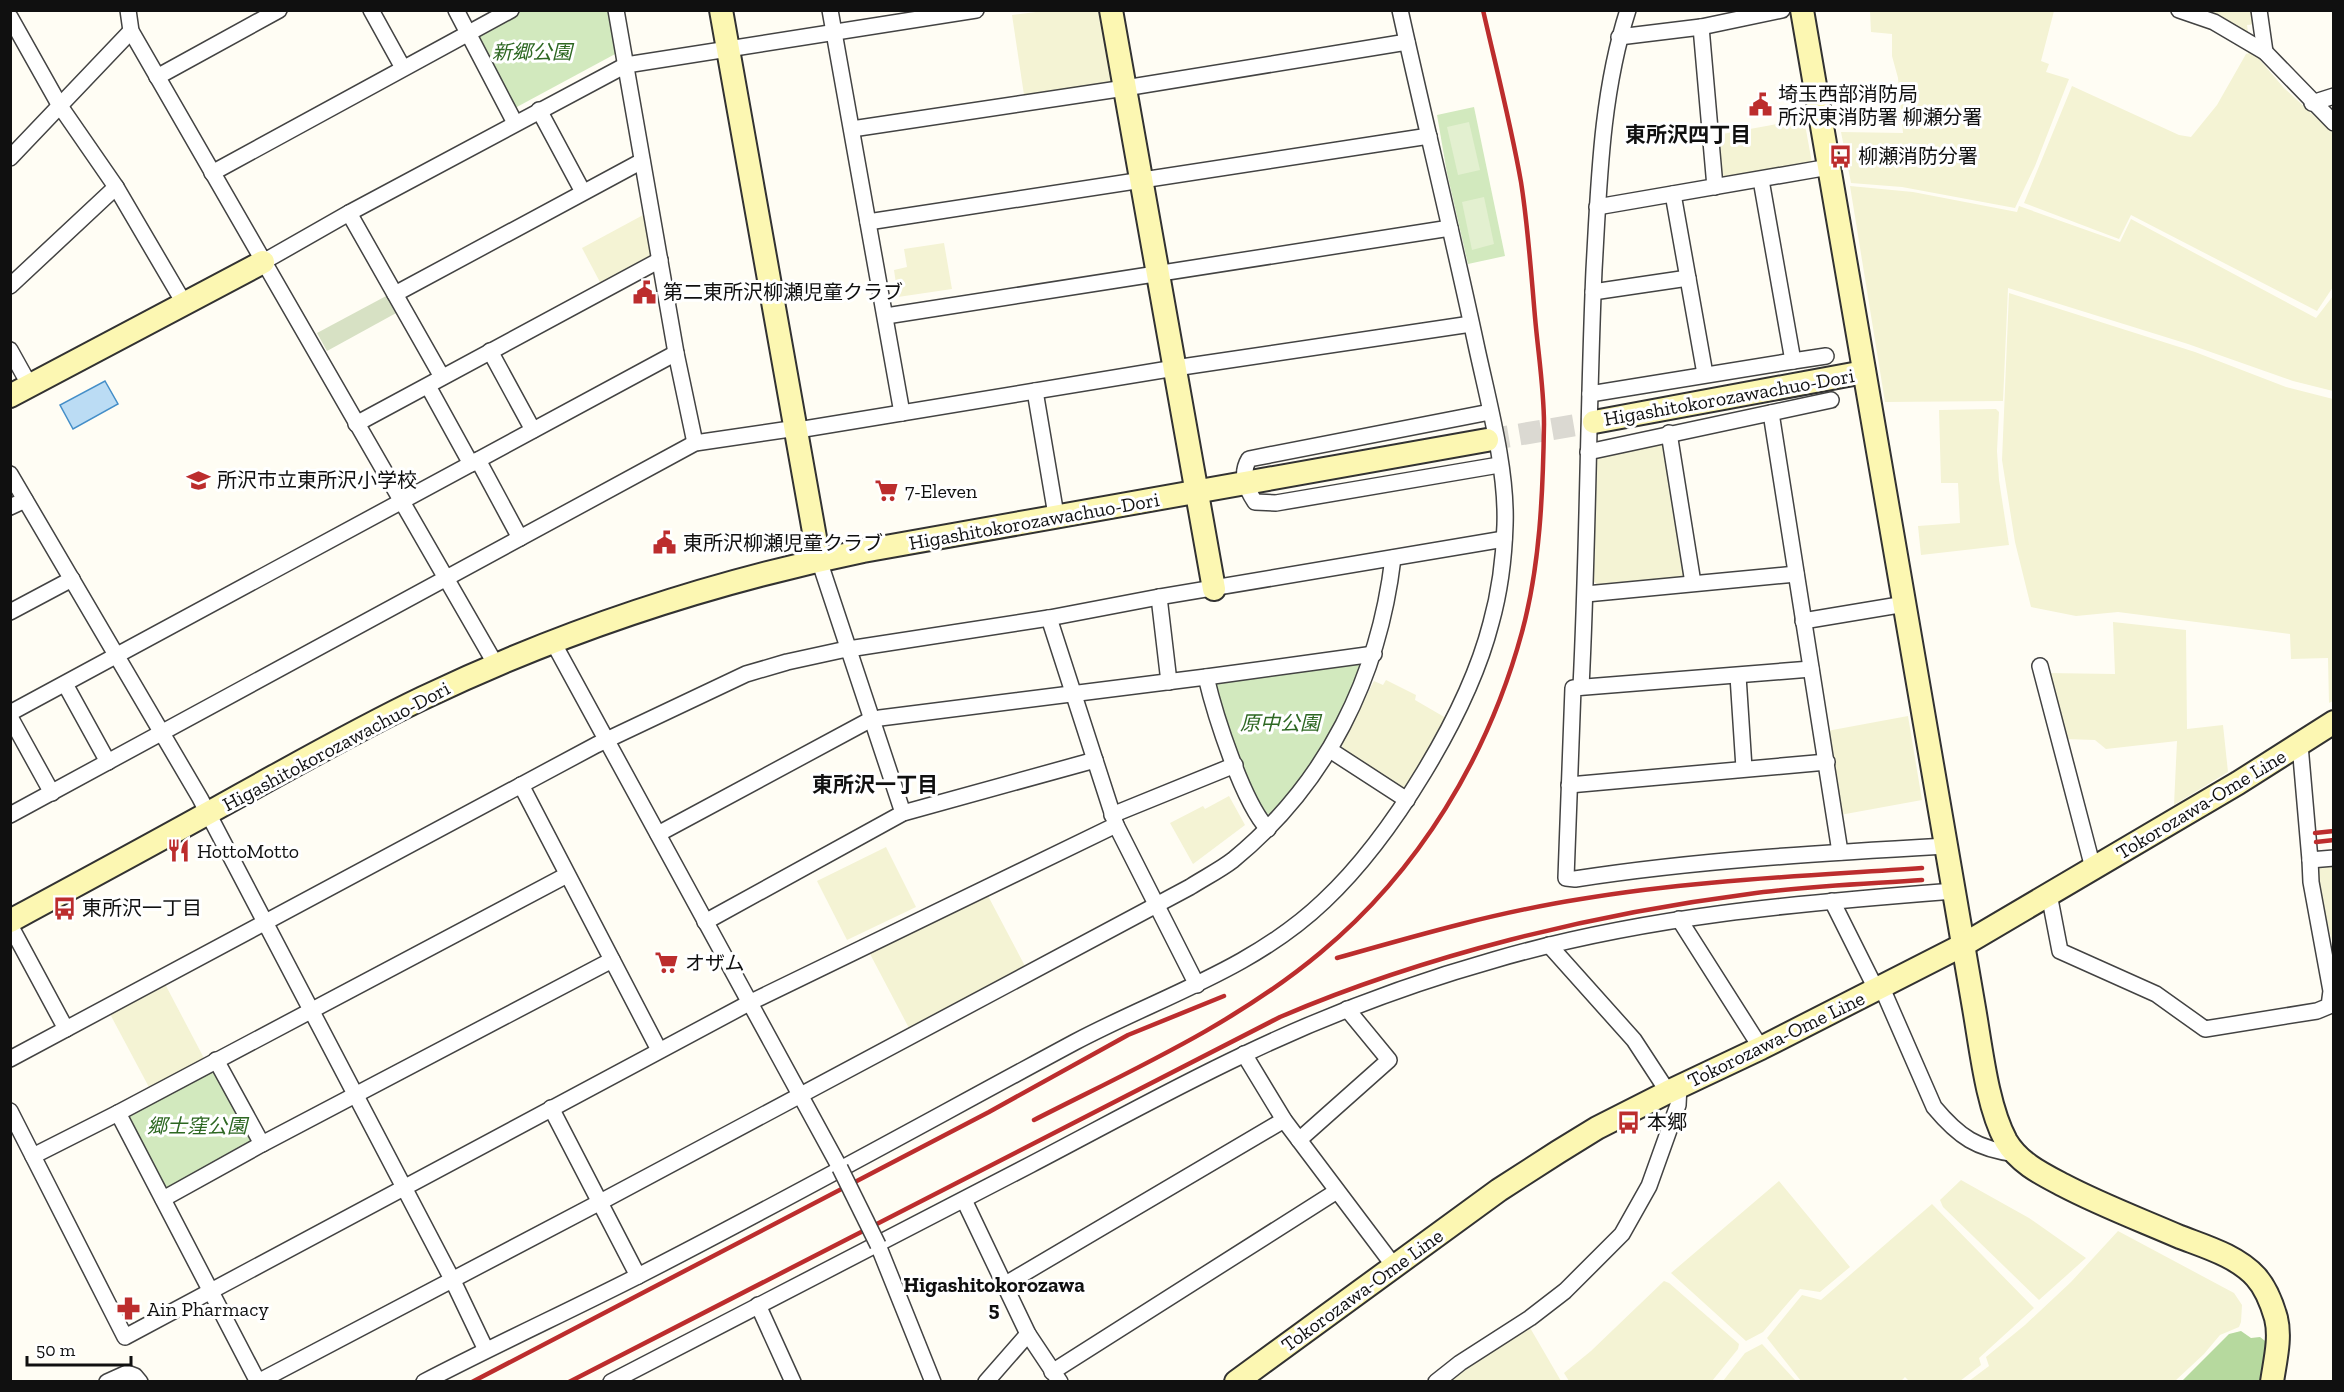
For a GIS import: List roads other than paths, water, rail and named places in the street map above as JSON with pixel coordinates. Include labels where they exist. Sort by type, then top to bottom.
[{"type":"street","points":[[128,10],[131,31],[496,665]]},
{"type":"street","points":[[157,77],[279,10]]},
{"type":"street","points":[[371,10],[403,68]]},
{"type":"street","points":[[456,10],[515,123]]},
{"type":"street","points":[[212,172],[511,10]]},
{"type":"street","points":[[616,10],[676,352],[695,443]]},
{"type":"street","points":[[721,10],[819,560],[903,813]]},
{"type":"street","points":[[830,10],[902,413]]},
{"type":"street","points":[[10,350],[20,391],[626,65],[976,10]]},
{"type":"street","points":[[1111,10],[1214,589]]},
{"type":"street","points":[[424,1382],[638,1276],[1088,1035],[1197,985],[1257,953],[1323,902],[1353,870],[1407,800],[1448,727],[1477,666],[1490,627],[1497,596],[1504,539],[1504,494],[1472,324],[1400,10]]},
{"type":"street","points":[[1581,687],[1586,594],[1593,292],[1598,207],[1607,99],[1619,37],[1628,10]]},
{"type":"street","points":[[1619,37],[1701,27],[1782,10]]},
{"type":"street","points":[[1802,10],[1991,1098],[2006,1141],[2016,1154],[2035,1170],[2090,1199],[2216,1251],[2238,1263],[2256,1277],[2265,1289],[2277,1320],[2278,1337],[2272,1382]]},
{"type":"street","points":[[2179,10],[2214,22],[2265,52],[2312,103],[2334,123]]},
{"type":"street","points":[[2259,10],[2265,52]]},
{"type":"street","points":[[12,23],[60,106],[116,187],[184,303]]},
{"type":"street","points":[[1701,27],[1714,187]]},
{"type":"street","points":[[10,158],[131,31]]},
{"type":"street","points":[[852,129],[1407,42]]},
{"type":"street","points":[[2312,103],[2334,96]]},
{"type":"street","points":[[539,110],[583,192]]},
{"type":"street","points":[[868,222],[1429,136]]},
{"type":"street","points":[[395,294],[642,161]]},
{"type":"street","points":[[1598,207],[1829,167]]},
{"type":"street","points":[[1761,180],[1792,361]]},
{"type":"street","points":[[10,286],[116,187]]},
{"type":"street","points":[[1673,194],[1705,374]]},
{"type":"street","points":[[349,213],[442,377]]},
{"type":"street","points":[[886,316],[1450,228]]},
{"type":"street","points":[[356,424],[660,260]]},
{"type":"street","points":[[1593,292],[1688,278]]},
{"type":"street","points":[[10,815],[695,443],[1472,324]]},
{"type":"street","points":[[490,351],[533,430]]},
{"type":"street","points":[[52,793],[10,715],[676,352]]},
{"type":"street","points":[[1590,394],[1826,356]]},
{"type":"street","name":"Higashitokorozawachuo-Dori","points":[[1594,422],[1864,372]]},
{"type":"street","points":[[428,386],[520,538]]},
{"type":"street","points":[[1035,391],[1056,516]]},
{"type":"street","points":[[1588,452],[1831,400]]},
{"type":"street","points":[[1490,412],[1249,459],[1245,465],[1245,483],[1255,502],[1276,503],[1499,465]]},
{"type":"street","points":[[1771,413],[1840,852]]},
{"type":"street","points":[[1669,433],[1693,583]]},
{"type":"street","name":"Higashitokorozawachuo-Dori","points":[[10,923],[370,724],[496,665],[553,642],[706,590],[819,560],[1487,441]]},
{"type":"street","points":[[10,474],[209,813],[453,1281],[486,1350]]},
{"type":"street","points":[[10,507],[25,500]]},
{"type":"street","points":[[10,1059],[607,740],[746,674],[787,662],[849,649],[1049,618],[1159,597],[1504,539]]},
{"type":"street","points":[[118,1113],[258,1382],[800,1096],[1190,887],[1231,861],[1268,829],[1306,786],[1330,750],[1351,711],[1374,654],[1383,624],[1393,558]]},
{"type":"street","points":[[1586,594],[1796,574]]},
{"type":"street","points":[[10,612],[72,579]]},
{"type":"street","points":[[1159,597],[1169,682]]},
{"type":"street","points":[[1803,621],[1905,604]]},
{"type":"street","points":[[1049,618],[1114,820],[1197,985]]},
{"type":"street","points":[[553,642],[840,1168],[878,1245],[933,1382]]},
{"type":"street","points":[[658,834],[873,720],[1374,654]]},
{"type":"street","points":[[2040,666],[2093,868]]},
{"type":"street","points":[[1811,669],[1573,688],[1566,878],[1575,879],[1648,867],[1692,863],[1946,846]]},
{"type":"street","points":[[1738,676],[1744,768]]},
{"type":"street","points":[[1206,677],[1235,765],[1252,805],[1268,829]]},
{"type":"street","points":[[65,684],[108,762]]},
{"type":"street","name":"Tokorozawa-Ome Line","points":[[1236,1382],[1499,1190],[1597,1128],[1963,945],[2300,745],[2334,722]]},
{"type":"street","points":[[2049,894],[2060,951],[2156,994],[2205,1029],[2318,1011],[2329,1006],[2331,991],[2311,882],[2300,745]]},
{"type":"street","points":[[1330,750],[1407,800]]},
{"type":"street","points":[[705,922],[903,813],[1095,760]]},
{"type":"street","points":[[1569,785],[1827,762]]},
{"type":"street","points":[[10,1111],[125,1336],[749,1003],[1114,820],[1235,765]]},
{"type":"street","points":[[521,785],[659,1050]]},
{"type":"street","points":[[2310,860],[2334,858]]},
{"type":"street","points":[[33,1156],[313,1011],[567,875]]},
{"type":"street","points":[[610,1382],[1244,1054],[1347,1009],[1493,960],[1549,945],[1679,919],[1758,908],[1954,891]]},
{"type":"street","points":[[1832,901],[1879,989],[1934,1107],[1948,1124],[1980,1147],[2016,1154]]},
{"type":"street","points":[[1679,919],[1761,1048]]},
{"type":"street","points":[[10,923],[66,1029]]},
{"type":"street","points":[[1436,1382],[1460,1363],[1530,1318],[1565,1291],[1623,1234],[1649,1186],[1678,1105],[1674,1089],[1634,1040],[1549,945]]},
{"type":"street","points":[[164,1198],[612,960]]},
{"type":"street","points":[[1299,1140],[1389,1060],[1347,1009]]},
{"type":"street","points":[[1244,1054],[1284,1120],[1394,1266]]},
{"type":"street","points":[[216,1060],[262,1144]]},
{"type":"street","points":[[551,1108],[638,1276]]},
{"type":"street","points":[[1004,1285],[1284,1120]]},
{"type":"street","points":[[964,1200],[1028,1334],[1056,1377],[1337,1191]]},
{"type":"street","points":[[758,1305],[794,1382]]},
{"type":"street","points":[[986,1382],[1028,1334]]},
{"type":"street","points":[[108,1382],[127,1373],[135,1376],[140,1382]]},
{"type":"water","points":[[105,381],[118,404],[73,429],[60,405]]},
{"type":"tunnel","points":[[1487,440],[1594,422]]},
{"type":"railway","points":[[1034,1120],[1218,1024],[1287,979],[1320,953],[1356,921],[1389,886],[1418,848],[1445,809],[1490,723],[1508,678],[1522,632],[1533,581],[1541,503],[1544,424],[1521,182],[1483,10]]},
{"type":"railway","points":[[2315,833],[2334,831]]},
{"type":"railway","points":[[2316,842],[2334,840]]},
{"type":"railway","points":[[1337,958],[1489,917],[1581,899],[1708,883],[1922,868]]},
{"type":"railway","points":[[569,1382],[1280,1017],[1335,995],[1451,956],[1570,925],[1630,913],[1770,891],[1922,880]]},
{"type":"railway","points":[[472,1382],[989,1112],[1128,1035],[1224,996]]},
{"type":"place","name":"埼玉西部消防局 所沢東消防署 柳瀬分署","points":[[1760,105]]},
{"type":"place","name":"柳瀬消防分署","points":[[1840,156]]},
{"type":"place","name":"第二東所沢柳瀬児童クラブ","points":[[645,292]]},
{"type":"place","name":"所沢市立東所沢小学校","points":[[199,480]]},
{"type":"place","name":"7-Eleven","points":[[887,491]]},
{"type":"place","name":"東所沢柳瀬児童クラブ","points":[[665,543]]},
{"type":"place","name":"HottoMotto","points":[[179,851]]},
{"type":"place","name":"東所沢一丁目","points":[[64,908]]},
{"type":"place","name":"オザム","points":[[667,963]]},
{"type":"place","name":"本郷","points":[[1629,1122]]},
{"type":"place","name":"Ain Pharmacy","points":[[129,1309]]},
{"type":"district","name":"東所沢四丁目","points":[[1688,135]]},
{"type":"district","name":"東所沢一丁目","points":[[875,785]]},
{"type":"district","name":"Higashitokorozawa 5","points":[[994,1297]]},
{"type":"park label","name":"新郷公園","points":[[532,52]]},
{"type":"park label","name":"原中公園","points":[[1280,723]]},
{"type":"park label","name":"郷士窪公園","points":[[197,1126]]}]
